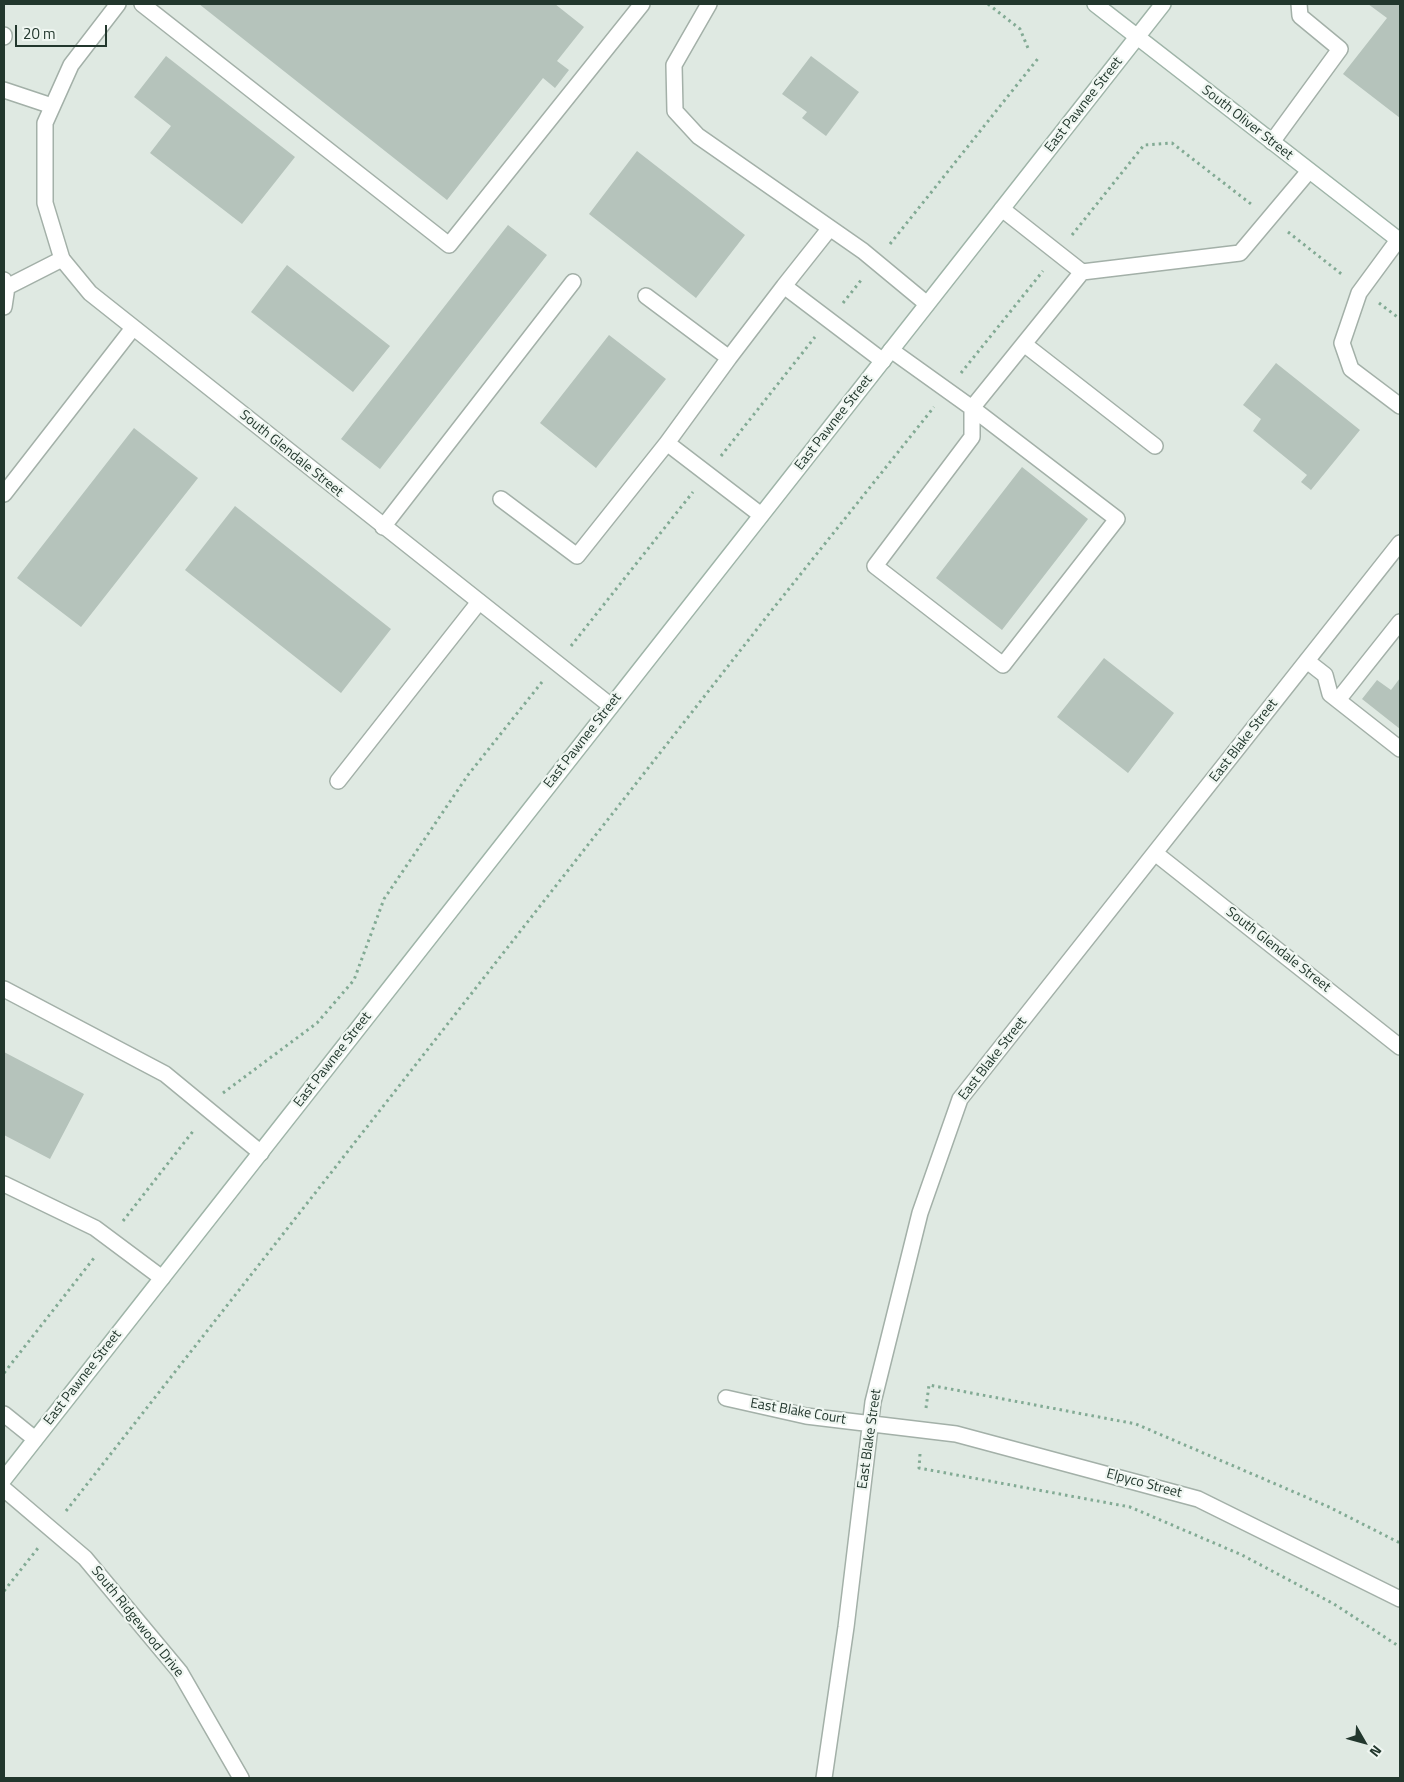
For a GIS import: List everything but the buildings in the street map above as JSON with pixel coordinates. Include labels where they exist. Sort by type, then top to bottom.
[{"type":"street","name":"South Glendale Street","points":[[118,4],[71,64],[45,122],[45,203],[62,259],[90,293],[611,706]]},
{"type":"street","points":[[142,4],[449,245],[642,4]]},
{"type":"street","points":[[709,4],[674,65],[675,111],[698,136],[830,228],[928,304]]},
{"type":"street","name":"South Oliver Street","points":[[1095,4],[1399,240]]},
{"type":"street","name":"East Pawnee Street","points":[[4,1479],[1163,4]]},
{"type":"street","points":[[1272,142],[1340,49],[1300,16],[1298,4]]},
{"type":"street","points":[[4,90],[52,106]]},
{"type":"street","points":[[784,286],[828,320],[972,408],[1117,518],[1003,665],[875,566],[972,437],[972,408],[1082,272],[1240,253],[1309,171]]},
{"type":"street","points":[[1002,209],[1082,272]]},
{"type":"street","points":[[501,499],[577,556],[667,444],[729,358],[830,228]]},
{"type":"street","points":[[1399,240],[1359,292],[1342,343],[1351,369],[1400,406]]},
{"type":"street","points":[[4,307],[5,283],[62,259]]},
{"type":"street","points":[[383,527],[574,282]]},
{"type":"street","points":[[646,296],[729,358]]},
{"type":"street","points":[[4,494],[133,328]]},
{"type":"street","points":[[1024,344],[1155,446]]},
{"type":"street","points":[[667,444],[761,515]]},
{"type":"street","name":"East Blake Street","points":[[824,1778],[846,1627],[873,1402],[920,1213],[960,1099],[1400,543]]},
{"type":"street","points":[[338,780],[479,602]]},
{"type":"street","points":[[1338,700],[1400,622]]},
{"type":"street","points":[[1307,661],[1325,675],[1330,694],[1400,749]]},
{"type":"street","name":"South Glendale Street","points":[[1155,854],[1400,1048]]},
{"type":"street","points":[[4,989],[165,1074],[261,1153]]},
{"type":"street","points":[[4,1184],[95,1228],[162,1278]]},
{"type":"street","name":"East Blake Court","points":[[726,1398],[806,1416],[870,1423]]},
{"type":"street","points":[[4,1414],[35,1439]]},
{"type":"street","name":"Elpyco Street","points":[[870,1423],[956,1434],[1198,1499],[1400,1599]]},
{"type":"street","name":"South Ridgewood Drive","points":[[4,1489],[85,1558],[180,1672],[241,1778]]},
{"type":"path","points":[[988,4],[1020,29],[1028,48]]},
{"type":"path","points":[[4,1373],[222,1094],[317,1023],[354,980],[384,900],[468,775],[828,320],[1040,56]]},
{"type":"path","points":[[4,1591],[772,610],[1144,145],[1172,143],[1400,319]]},
{"type":"path","points":[[1400,1543],[1329,1507],[1136,1424],[929,1385],[918,1468],[1130,1508],[1242,1555],[1334,1604],[1400,1648]]}]
